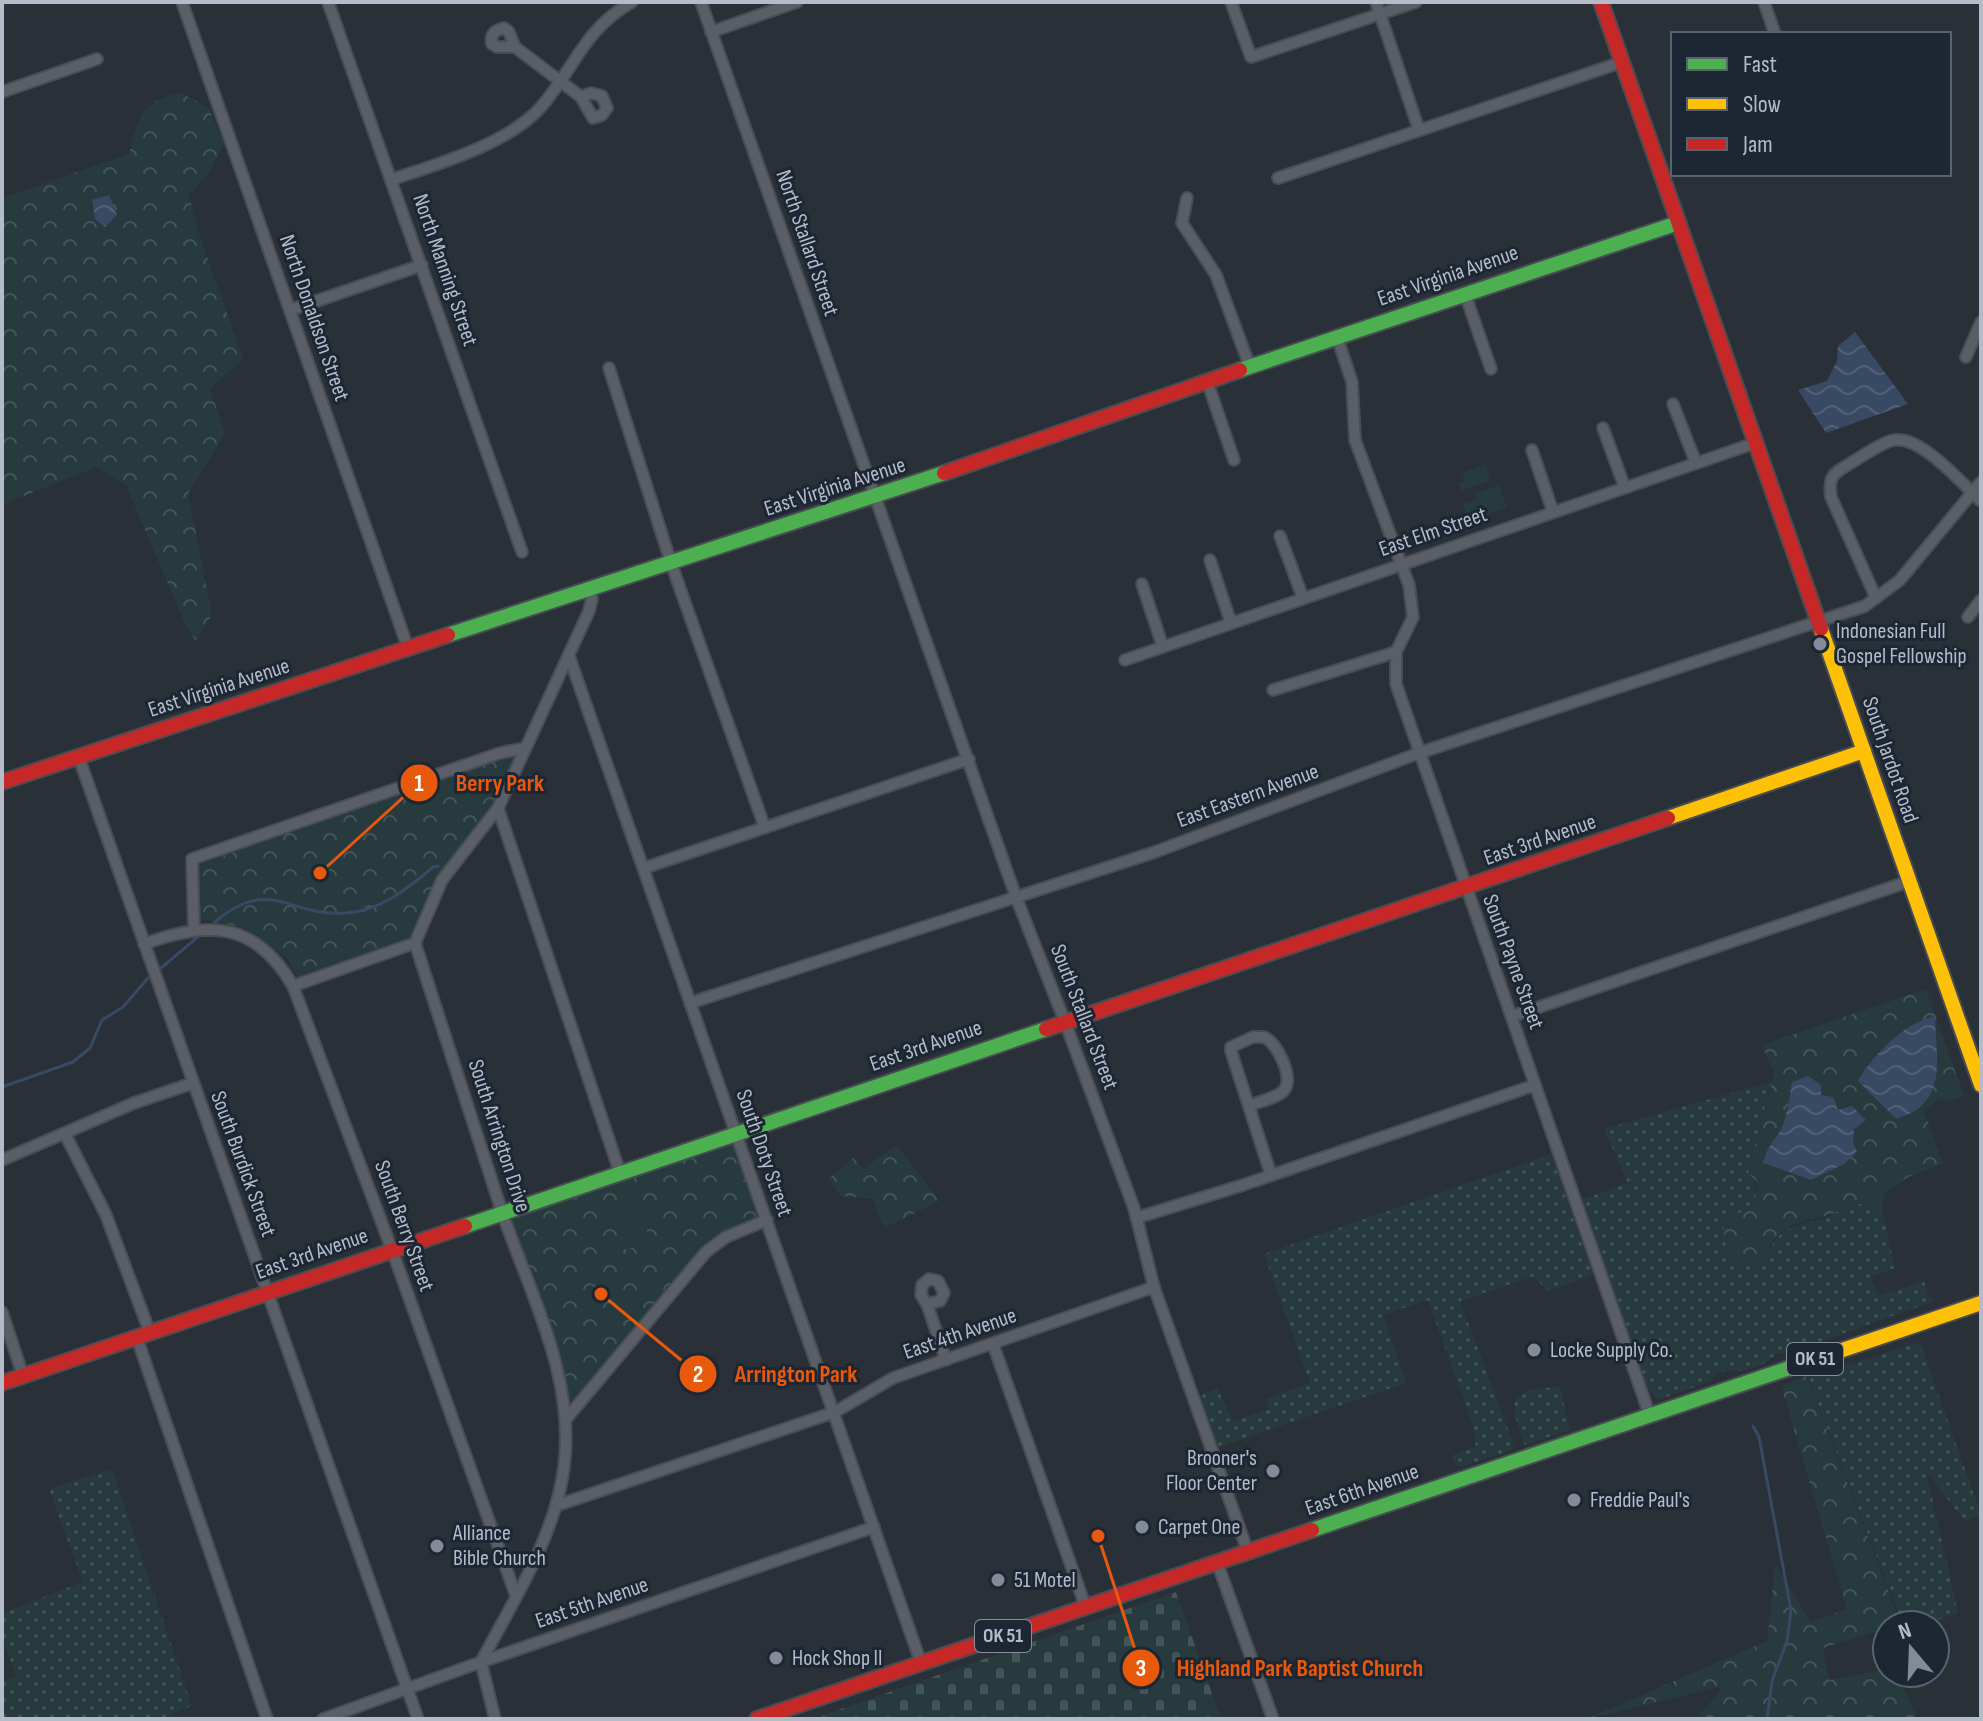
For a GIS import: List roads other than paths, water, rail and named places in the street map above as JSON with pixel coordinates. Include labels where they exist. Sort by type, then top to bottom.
[{"type":"street","name":"North Donaldson Street","points":[[182,2],[408,648]]},
{"type":"street","name":"North Manning Street","points":[[328,2],[393,179],[522,552]]},
{"type":"street","points":[[393,179],[454,159],[495,141],[539,110],[578,52],[611,14],[632,2]]},
{"type":"street","name":"North Stallard Street","points":[[701,2],[876,497]]},
{"type":"street","points":[[711,32],[797,2]]},
{"type":"street","points":[[1231,2],[1251,57],[1416,2]]},
{"type":"street","points":[[1376,2],[1419,130]]},
{"type":"street","name":"South Jardot Road","points":[[1601,2],[1981,1085]]},
{"type":"street","points":[[1764,2],[1774,32]]},
{"type":"street","points":[[515,47],[581,97]]},
{"type":"street","points":[[2,92],[97,59]]},
{"type":"street","points":[[1278,178],[1622,62]]},
{"type":"street","points":[[1187,198],[1182,223],[1216,275],[1250,367]]},
{"type":"street","name":"East Virginia Avenue","points":[[2,782],[589,588],[876,497],[1207,381],[1678,223]]},
{"type":"street","points":[[290,310],[422,265]]},
{"type":"street","points":[[1465,294],[1491,369]]},
{"type":"street","points":[[1966,357],[1978,341],[1981,322]]},
{"type":"street","name":"South Payne Street","points":[[1337,337],[1352,382],[1355,440],[1409,585],[1413,617],[1396,652],[1396,684],[1650,1416]]},
{"type":"street","points":[[609,368],[671,563],[765,828]]},
{"type":"street","points":[[1207,381],[1234,460]]},
{"type":"street","points":[[1673,404],[1696,463]]},
{"type":"street","points":[[1603,428],[1625,488]]},
{"type":"street","points":[[1876,598],[1831,497],[1829,483],[1834,473],[1891,440],[1911,442],[1923,448],[1981,501]]},
{"type":"street","name":"East Elm Street","points":[[1125,660],[1755,443]]},
{"type":"street","points":[[1532,450],[1553,512]]},
{"type":"street","name":"East Eastern Avenue","points":[[690,1003],[1155,852],[1419,753],[1865,606],[1900,580],[1981,482]]},
{"type":"street","name":"South Stallard Street","points":[[876,497],[1016,897],[1136,1218],[1154,1287],[1248,1552]]},
{"type":"street","points":[[1280,536],[1303,598]]},
{"type":"street","points":[[1210,560],[1231,623]]},
{"type":"street","points":[[1142,584],[1163,647]]},
{"type":"street","points":[[293,986],[415,943],[442,880],[498,808],[589,611],[592,599],[589,588]]},
{"type":"street","points":[[1968,617],[1981,600]]},
{"type":"street","points":[[1273,690],[1396,652]]},
{"type":"street","name":"South Doty Street","points":[[569,656],[921,1663]]},
{"type":"street","points":[[194,929],[192,859],[500,753],[525,748]]},
{"type":"street","name":"East 3rd Avenue","points":[[2,1383],[1864,751]]},
{"type":"street","name":"South Burdick Street","points":[[79,758],[418,1719]]},
{"type":"street","points":[[644,868],[969,759]]},
{"type":"street","points":[[498,808],[620,1173]]},
{"type":"street","points":[[1513,1016],[1910,881]]},
{"type":"street","name":"South Berry Street","points":[[144,944],[194,929],[242,934],[262,946],[280,964],[293,986],[516,1596]]},
{"type":"street","name":"South Arrington Drive","points":[[415,943],[503,1213],[560,1375],[566,1419],[565,1464],[558,1505],[546,1537],[481,1662]]},
{"type":"street","points":[[1249,1106],[1282,1092],[1288,1079],[1275,1046],[1264,1037],[1253,1037],[1231,1047],[1249,1106],[1271,1175]]},
{"type":"street","points":[[2,1160],[134,1103],[193,1083]]},
{"type":"street","points":[[1136,1218],[1535,1085]]},
{"type":"street","points":[[65,1134],[106,1215],[267,1719]]},
{"type":"street","points":[[566,1419],[706,1252],[726,1237],[767,1220]]},
{"type":"street","name":"East 4th Avenue","points":[[558,1505],[835,1412],[893,1378],[1154,1287]]},
{"type":"street","name":"East 6th Avenue","points":[[757,1719],[1981,1303]]},
{"type":"street","points":[[927,1304],[946,1360]]},
{"type":"street","points":[[2,1312],[23,1376]]},
{"type":"street","points":[[993,1344],[1086,1608]]},
{"type":"street","name":"East 5th Avenue","points":[[323,1719],[874,1527]]},
{"type":"street","points":[[1217,1562],[1273,1719]]},
{"type":"street","points":[[481,1662],[495,1719]]},
{"type":"water","points":[[109,195],[117,215],[105,227],[95,219],[92,200]]},
{"type":"water","points":[[1855,332],[1908,404],[1826,433],[1798,390],[1827,381],[1837,361],[1838,346]]},
{"type":"water","points":[[1935,1016],[1937,1064],[1932,1091],[1925,1103],[1896,1119],[1858,1081],[1872,1061],[1901,1032]]},
{"type":"water","points":[[1808,1076],[1821,1085],[1821,1095],[1833,1097],[1838,1110],[1852,1106],[1866,1120],[1854,1129],[1853,1142],[1857,1152],[1842,1165],[1811,1180],[1764,1163],[1784,1122],[1792,1082]]},
{"type":"waterway","points":[[215,922],[234,908],[251,901],[280,901],[326,913],[357,912],[392,898],[438,866]]},
{"type":"waterway","points":[[161,968],[199,936]]},
{"type":"waterway","points":[[2,1087],[73,1062],[90,1048],[102,1020],[123,1007],[148,978]]},
{"type":"waterway","points":[[1753,1426],[1759,1437],[1791,1610],[1787,1641],[1772,1681],[1767,1719]]},
{"type":"place","name":"Indonesian Full Gospel Fellowship","points":[[1820,644]]},
{"type":"place","name":"Berry Park","points":[[320,873]]},
{"type":"place","name":"Arrington Park","points":[[601,1294]]},
{"type":"place","name":"Locke Supply Co.","points":[[1534,1350]]},
{"type":"place","name":"Brooner's Floor Center","points":[[1273,1471]]},
{"type":"place","name":"Freddie Paul's","points":[[1574,1500]]},
{"type":"place","name":"Carpet One","points":[[1142,1527]]},
{"type":"place","name":"Highland Park Baptist Church","points":[[1098,1536]]},
{"type":"place","name":"Alliance Bible Church","points":[[437,1546]]},
{"type":"place","name":"51 Motel","points":[[998,1580]]},
{"type":"place","name":"Hock Shop II","points":[[776,1658]]}]
